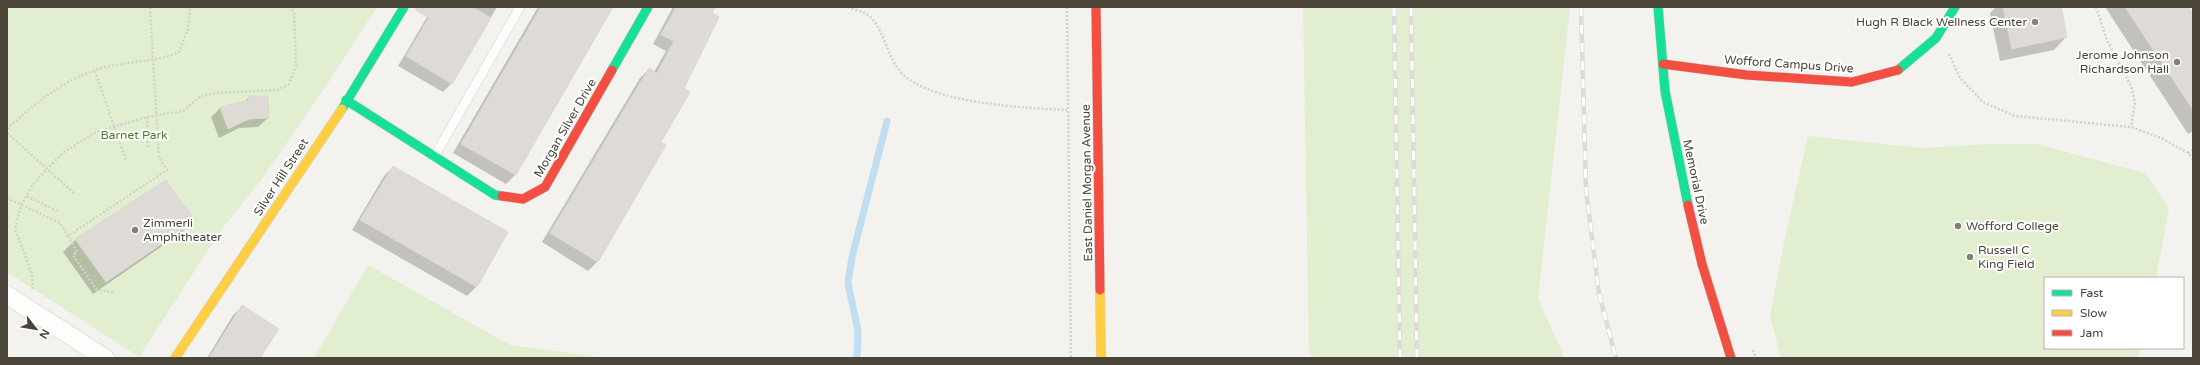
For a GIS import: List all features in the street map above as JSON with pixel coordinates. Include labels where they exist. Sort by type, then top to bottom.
[{"type":"street","name":"Silver Hill Street","points":[[175,358],[346,100],[404,7]]},
{"type":"street","name":"Morgan Silver Drive","points":[[346,100],[495,195],[523,198],[545,187],[648,7]]},
{"type":"street","name":"East Daniel Morgan Avenue","points":[[1096,7],[1101,358]]},
{"type":"street","name":"Memorial Drive","points":[[1658,7],[1665,92],[1681,177],[1702,264],[1730,358]]},
{"type":"street","name":"Wofford Campus Drive","points":[[1663,64],[1747,75],[1852,82],[1897,71],[1936,38],[1954,7]]},
{"type":"street","points":[[7,295],[105,358]]},
{"type":"lane","points":[[434,157],[520,7]]},
{"type":"path","points":[[68,236],[167,170],[159,158],[150,7]]},
{"type":"path","points":[[7,129],[48,94],[95,71],[109,66],[166,58],[179,52],[188,29],[190,7]]},
{"type":"path","points":[[26,307],[34,288],[32,274],[15,229],[22,205],[34,183],[64,152],[96,132],[146,117],[183,111],[201,96],[215,93],[278,90],[288,84],[296,66],[294,13],[291,7]]},
{"type":"path","points":[[848,7],[867,14],[877,25],[888,53],[900,71],[915,84],[961,100],[1067,110]]},
{"type":"path","points":[[1067,7],[1071,358]]},
{"type":"path","points":[[2096,7],[2106,38],[2131,86],[2135,102],[2131,127]]},
{"type":"path","points":[[1949,54],[1960,78],[1983,102],[2015,116],[2131,127],[2161,138],[2188,153],[2193,159]]},
{"type":"path","points":[[95,71],[126,161]]},
{"type":"path","points":[[146,117],[148,149]]},
{"type":"path","points":[[7,133],[75,194]]},
{"type":"path","points":[[2188,153],[2193,150]]},
{"type":"path","points":[[27,196],[57,211]]},
{"type":"path","points":[[7,198],[60,223],[78,252],[74,255],[96,289],[114,293]]},
{"type":"green space","name":"Barnet Park","points":[[7,7],[377,7],[332,77],[262,179],[221,230],[139,357],[7,272]]},
{"type":"green space","points":[[1303,7],[1570,7],[1538,299],[1565,358],[1316,358],[1309,354]]},
{"type":"green space","name":"Russell C King Field","points":[[1808,136],[1922,148],[1992,144],[2036,144],[2145,173],[2169,208],[2156,277],[2044,277],[2044,349],[2142,349],[2137,358],[1781,358],[1770,316],[1785,237]]},
{"type":"green space","points":[[368,265],[510,345],[606,358],[314,358]]},
{"type":"building","points":[[416,7],[472,7],[491,18],[452,84],[406,56],[429,18],[416,10]]},
{"type":"building","points":[[541,7],[613,7],[516,175],[461,144]]},
{"type":"building","points":[[676,7],[715,7],[712,13],[719,17],[684,88],[690,92],[661,142],[666,145],[598,262],[550,233],[649,68],[657,73],[674,41],[661,35]]},
{"type":"building","name":"Hugh R Black Wellness Center","points":[[2003,7],[2061,7],[2067,37],[2012,49]]},
{"type":"building","name":"Jerome Johnson Richardson Hall","points":[[2125,7],[2188,7],[2193,14],[2193,110]]},
{"type":"building","points":[[248,96],[268,96],[269,118],[249,119],[228,129],[220,107],[249,100]]},
{"type":"building","points":[[393,166],[508,232],[477,287],[360,220]]},
{"type":"building","name":"Zimmerli Amphitheater","points":[[166,180],[195,221],[106,282],[75,239]]},
{"type":"building","points":[[242,305],[279,329],[260,358],[209,358]]},
{"type":"waterway","points":[[857,358],[858,331],[848,283],[852,257],[887,121]]},
{"type":"railway","points":[[1394,7],[1400,358]]},
{"type":"railway","points":[[1411,7],[1417,358]]},
{"type":"railway","points":[[1581,7],[1586,189],[1599,294],[1616,358]]},
{"type":"traffic: fast","points":[[342,109],[404,7]]},
{"type":"traffic: fast","points":[[612,70],[648,7]]},
{"type":"traffic: fast","points":[[1658,7],[1665,91],[1688,205]]},
{"type":"traffic: fast","points":[[1898,70],[1936,38],[1955,7]]},
{"type":"traffic: fast","points":[[346,100],[495,195],[502,196]]},
{"type":"traffic: slow","points":[[175,358],[342,109]]},
{"type":"traffic: slow","points":[[1100,290],[1101,358]]},
{"type":"traffic: jam","points":[[1096,7],[1100,290]]},
{"type":"traffic: jam","points":[[1663,64],[1747,75],[1852,82],[1898,70]]},
{"type":"traffic: jam","points":[[502,196],[523,199],[545,187],[612,70]]},
{"type":"traffic: jam","points":[[1688,205],[1702,264],[1731,358]]},
{"type":"place","name":"Hugh R Black Wellness Center","points":[[2035,22]]},
{"type":"place","name":"Jerome Johnson Richardson Hall","points":[[2177,62]]},
{"type":"place","name":"Wofford College","points":[[1958,226]]},
{"type":"place","name":"Zimmerli Amphitheater","points":[[135,230]]},
{"type":"place","name":"Russell C King Field","points":[[1970,257]]}]
